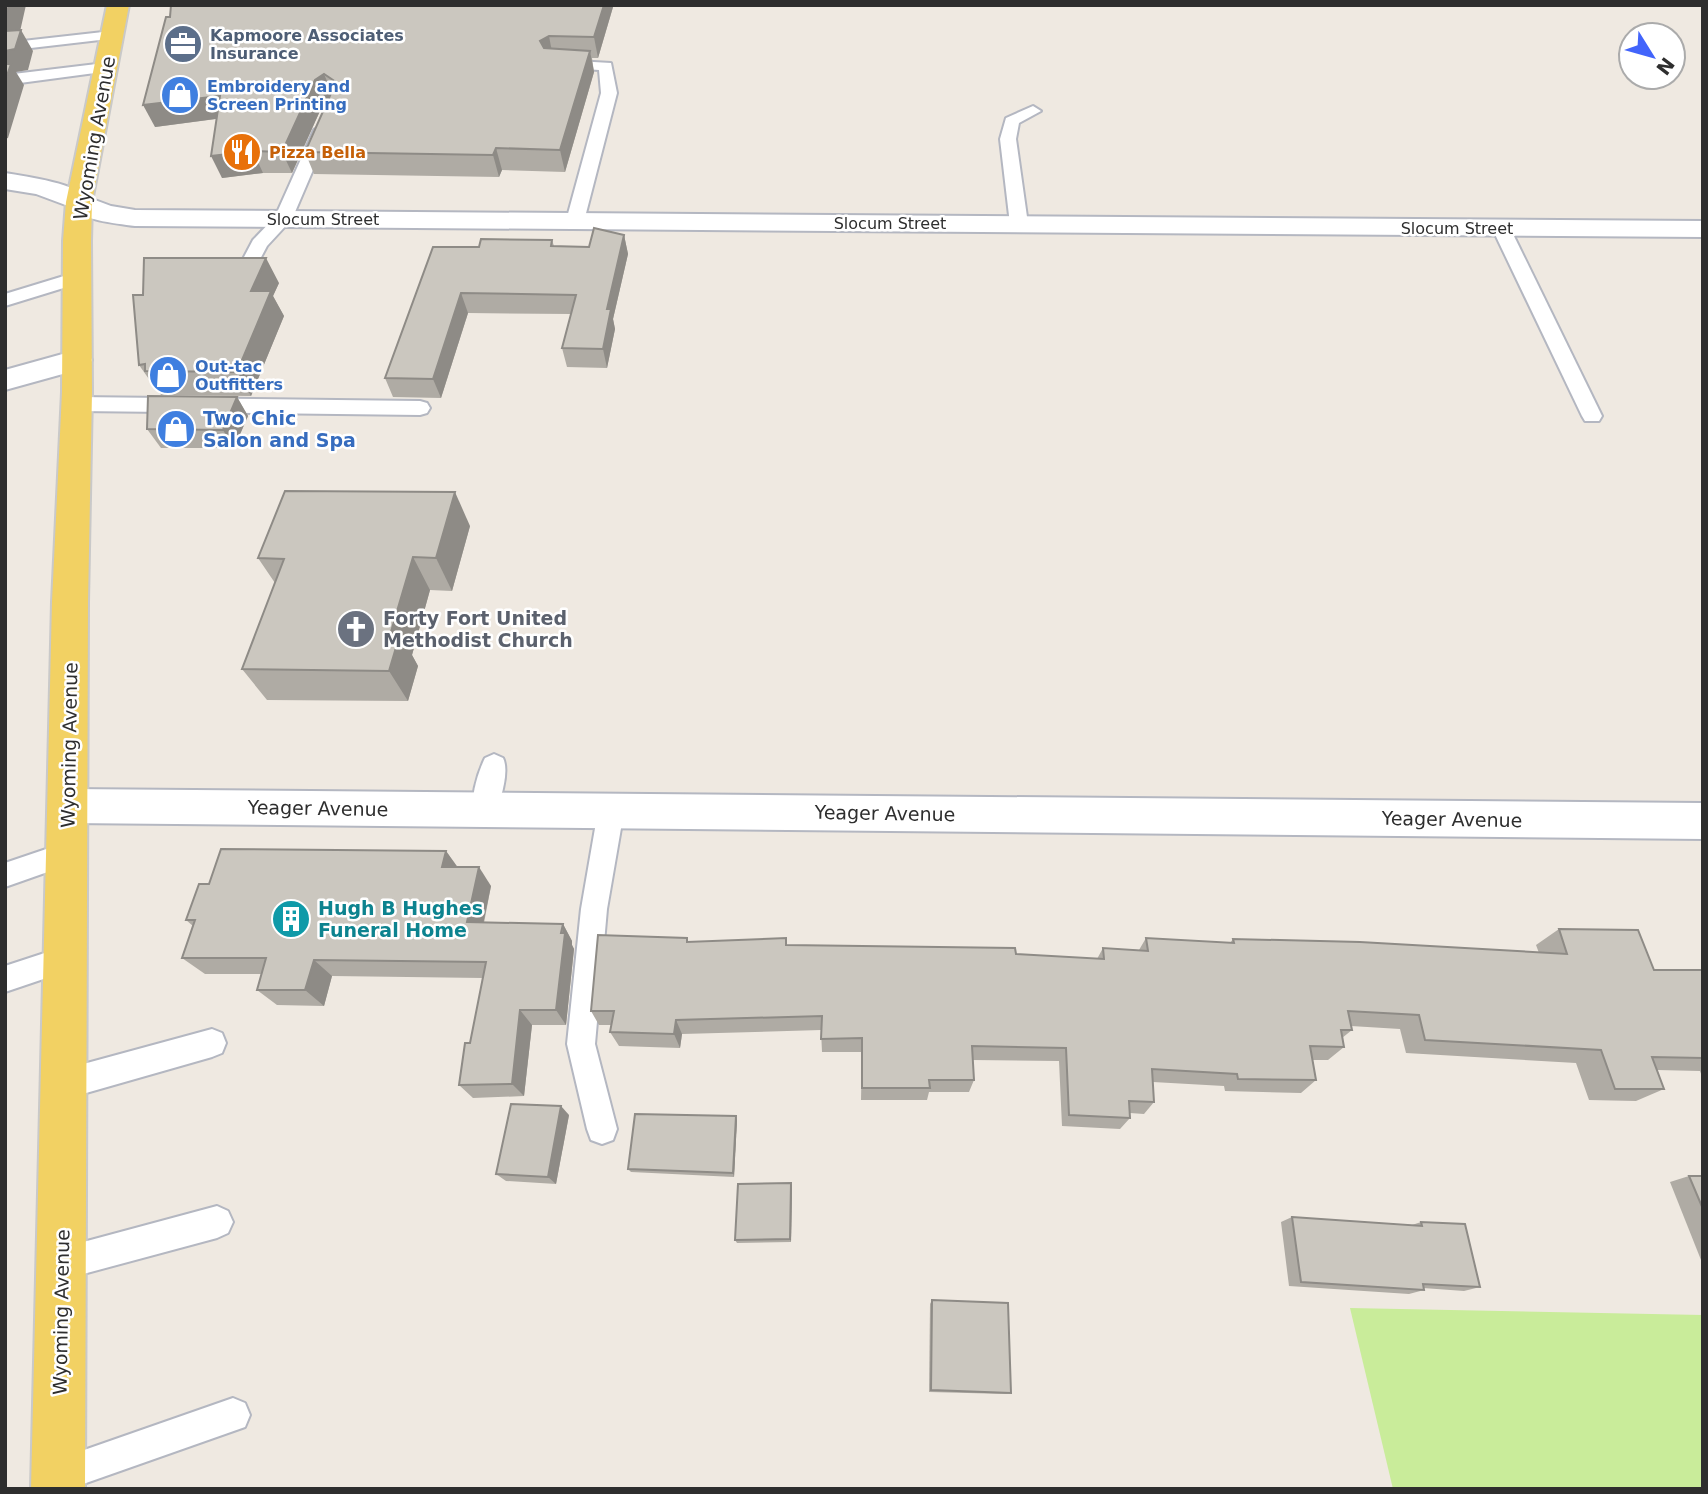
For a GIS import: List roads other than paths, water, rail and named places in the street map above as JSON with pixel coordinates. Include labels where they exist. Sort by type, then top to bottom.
[{"type":"main road","name":"Wyoming Avenue","points":[[59,1482],[79,202],[118,5]]},
{"type":"street","name":"Slocum Street","points":[[5,181],[42,187],[106,213],[135,218],[1703,229]]},
{"type":"street","points":[[5,380],[77,360]]},
{"type":"street","name":"Yeager Avenue","points":[[68,806],[1703,821]]},
{"type":"lane","points":[[5,47],[112,35]]},
{"type":"lane","points":[[554,64],[606,66],[609,93],[575,221]]},
{"type":"lane","points":[[5,80],[106,68]]},
{"type":"lane","points":[[1019,225],[1008,139],[1012,121],[1033,111]]},
{"type":"lane","points":[[243,276],[259,244],[283,219],[329,115]]},
{"type":"lane","points":[[1501,228],[1592,416]]},
{"type":"lane","points":[[5,300],[77,278]]},
{"type":"lane","points":[[76,404],[420,408]]},
{"type":"lane","points":[[484,810],[495,765]]},
{"type":"lane","points":[[602,1129],[581,1044],[594,909],[611,811]]},
{"type":"lane","points":[[5,876],[68,854]]},
{"type":"lane","points":[[5,979],[66,959]]},
{"type":"lane","points":[[65,1084],[212,1043]]},
{"type":"lane","points":[[61,1264],[218,1222]]},
{"type":"lane","points":[[59,1482],[233,1415]]},
{"type":"place","name":"Kapmoore Associates Insurance","points":[[183,44]]},
{"type":"place","name":"Embroidery and Screen Printing","points":[[180,95]]},
{"type":"place","name":"Pizza Bella","points":[[242,152]]},
{"type":"place","name":"Out-tac Outfitters","points":[[168,375]]},
{"type":"place","name":"Two Chic Salon and Spa","points":[[176,429]]},
{"type":"place","name":"Forty Fort United Methodist Church","points":[[356,629]]},
{"type":"place","name":"Hugh B Hughes Funeral Home","points":[[291,919]]}]
